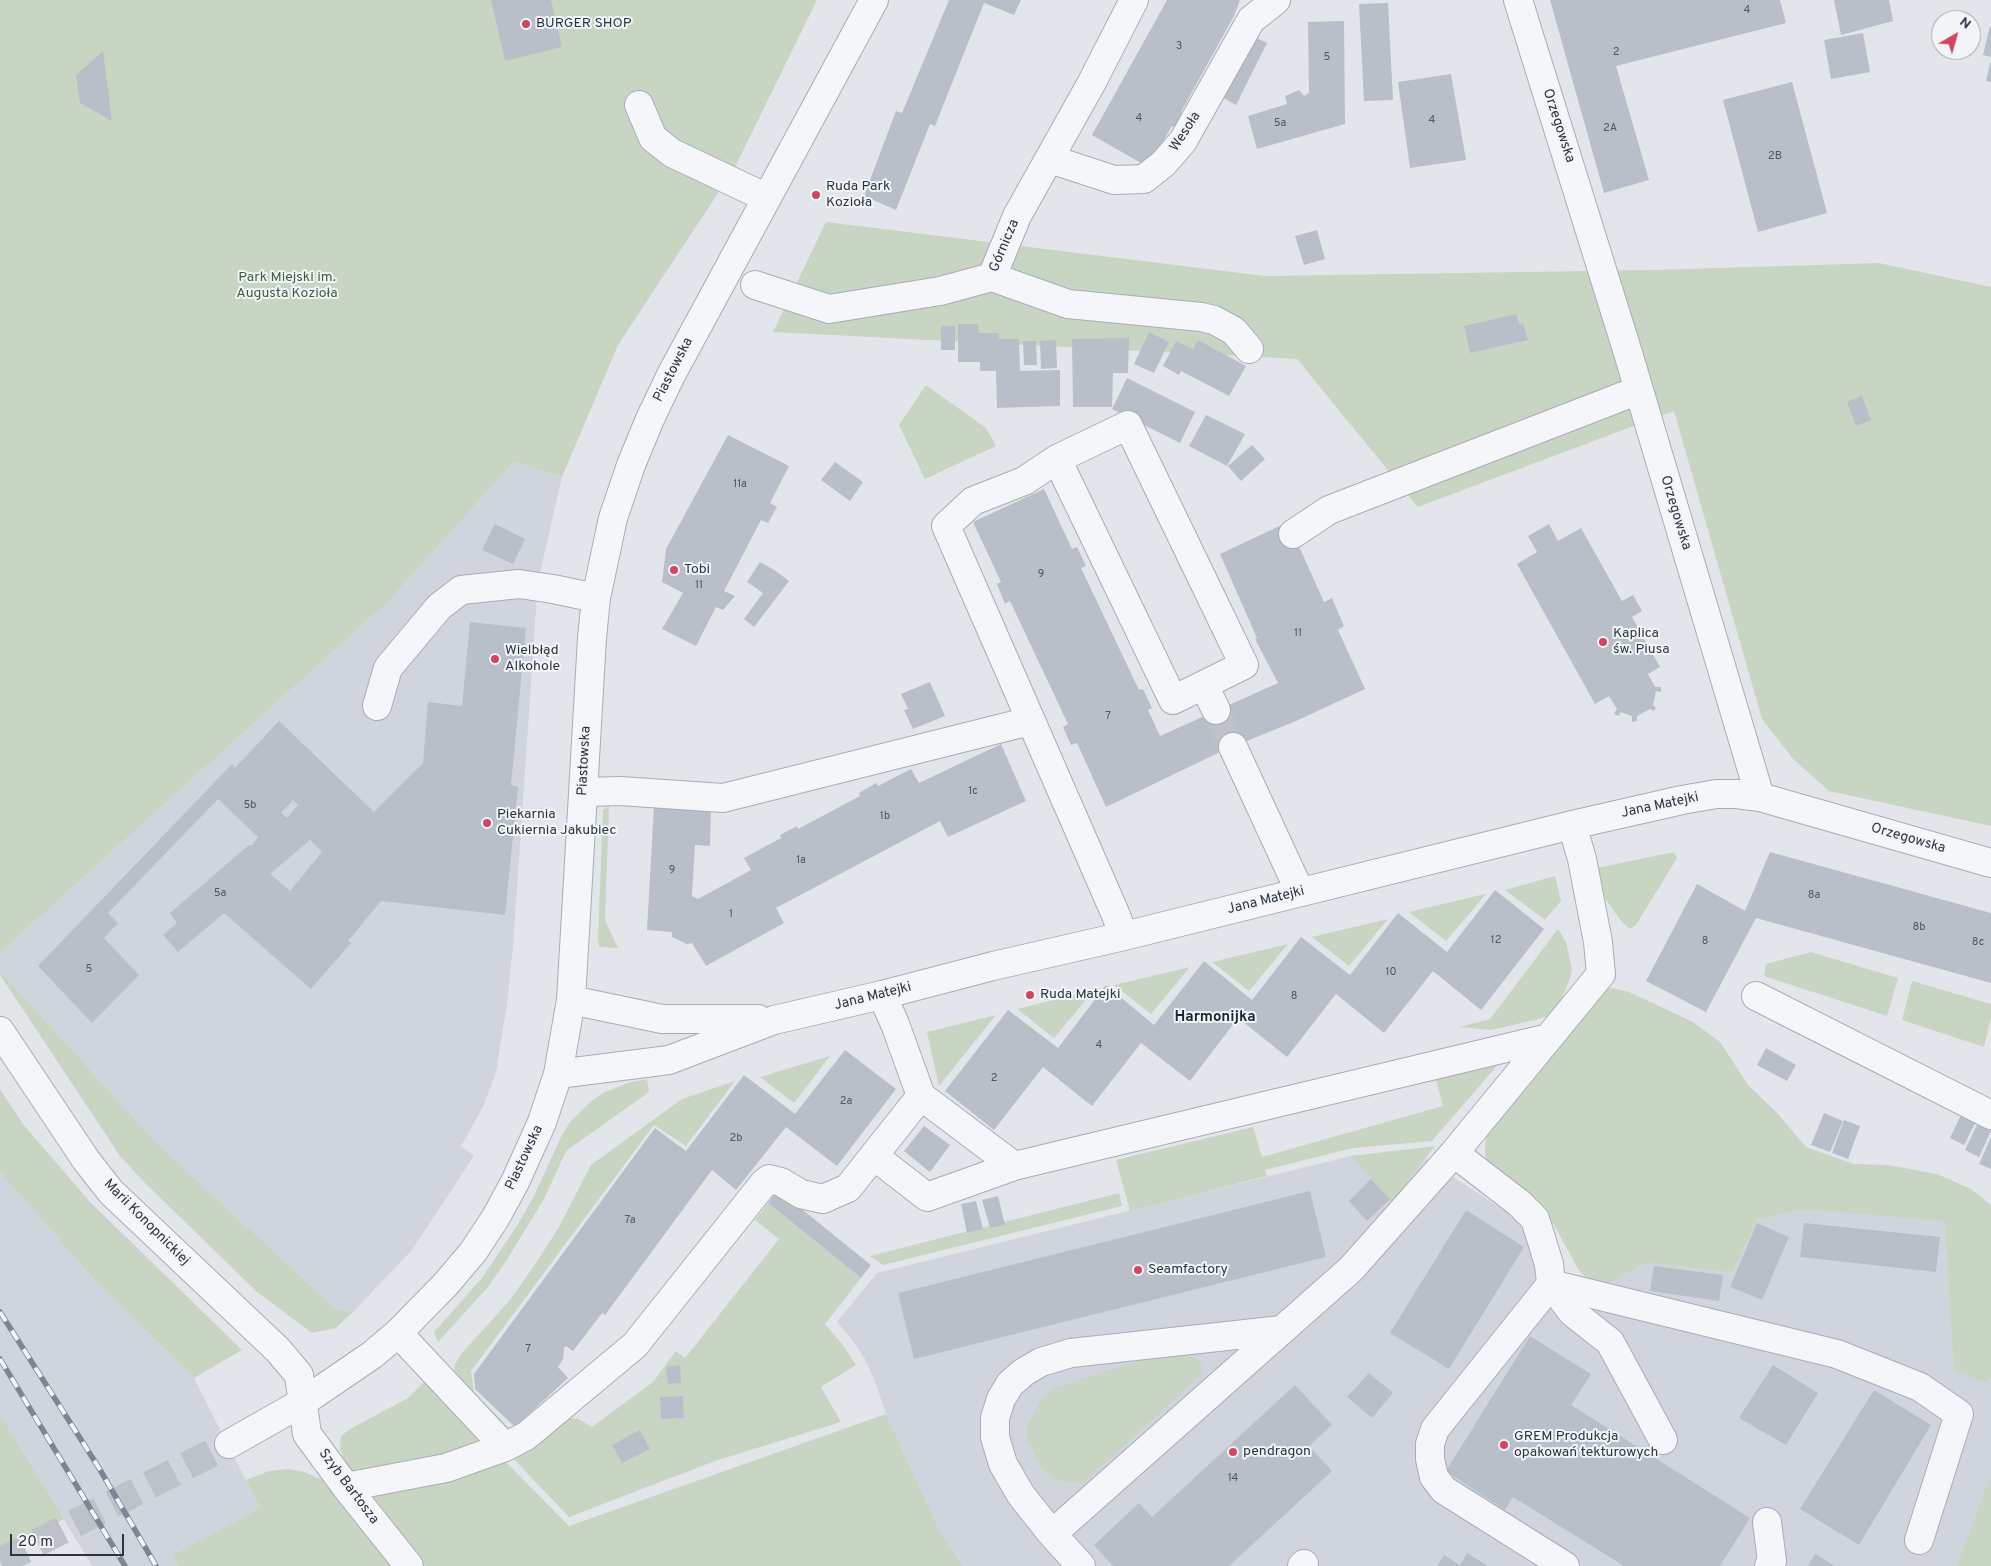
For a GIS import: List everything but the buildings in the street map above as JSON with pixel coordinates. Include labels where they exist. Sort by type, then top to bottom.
[{"type":"street","name":"Piastowska","points":[[229,1444],[303,1402],[372,1355],[398,1333],[445,1285],[473,1252],[496,1217],[530,1151],[558,1074],[571,1000],[584,792],[588,683],[596,598],[613,518],[631,465],[671,375],[874,0]]},
{"type":"street","name":"Górnicza","points":[[754,285],[829,310],[940,291],[992,278],[1017,216],[1091,84],[1134,0]]},
{"type":"street","name":"Wesoła","points":[[1050,159],[1114,180],[1144,179],[1164,163],[1183,141],[1251,20],[1276,0]]},
{"type":"street","name":"Orzegowska","points":[[1518,0],[1570,161],[1760,797],[1991,863]]},
{"type":"street","points":[[639,105],[653,138],[672,153],[767,198]]},
{"type":"street","points":[[992,278],[1068,304],[1201,317],[1214,320],[1234,331],[1249,349]]},
{"type":"street","points":[[1294,534],[1329,510],[1639,390]]},
{"type":"street","points":[[1057,459],[1174,700],[1244,665],[1128,425],[1057,459],[1024,481],[973,501],[946,526],[1124,936]]},
{"type":"street","points":[[377,706],[388,668],[439,607],[461,590],[519,584],[596,598]]},
{"type":"street","points":[[1204,686],[1216,710]]},
{"type":"street","points":[[584,792],[620,791],[723,798],[1030,721]]},
{"type":"street","points":[[1233,747],[1300,892]]},
{"type":"street","name":"Jana Matejki","points":[[558,1074],[669,1060],[774,1020],[1572,825],[1716,794],[1760,797]]},
{"type":"street","points":[[1052,1534],[1351,1269],[1454,1152],[1601,974],[1598,942],[1582,859],[1572,825]]},
{"type":"street","points":[[882,995],[895,1024],[921,1096],[1014,1166]]},
{"type":"street","points":[[1756,996],[1991,1115]]},
{"type":"street","name":"Jana Matejki","points":[[571,1000],[662,1019],[774,1020]]},
{"type":"street","name":"Marii Konopnickiej","points":[[0,1031],[86,1160],[111,1192],[278,1350],[299,1375],[303,1402]]},
{"type":"street","points":[[874,1156],[927,1197],[1014,1166],[1548,1038]]},
{"type":"street","points":[[346,1487],[446,1468],[506,1447],[526,1436],[635,1345],[764,1183],[770,1179],[781,1182],[801,1194],[822,1199],[848,1188],[921,1096]]},
{"type":"street","points":[[1454,1152],[1519,1203],[1536,1219],[1549,1264],[1551,1284],[1572,1312],[1610,1342],[1663,1440]]},
{"type":"street","points":[[1551,1284],[1838,1354],[1920,1387],[1959,1414],[1919,1540]]},
{"type":"street","points":[[1551,1284],[1435,1429],[1430,1444],[1430,1459],[1434,1476],[1444,1490],[1565,1566]]},
{"type":"street","points":[[1081,1566],[1021,1495],[1003,1464],[995,1438],[995,1418],[1001,1399],[1010,1384],[1024,1372],[1041,1362],[1071,1353],[1282,1330]]},
{"type":"street","points":[[398,1333],[506,1447]]},
{"type":"street","name":"Szyb Bartosza","points":[[303,1402],[307,1434],[346,1487],[409,1566]]},
{"type":"street","points":[[1767,1522],[1772,1561],[1769,1566]]},
{"type":"shaded area","points":[[514,462],[562,477],[538,581],[513,947],[507,1004],[496,1072],[483,1107],[461,1146],[474,1156],[412,1250],[353,1312],[334,1307],[160,1146],[0,971],[0,953],[389,601]]},
{"type":"shaded area","points":[[1692,1103],[1945,1221],[1991,1290],[1991,1566],[963,1566],[940,1533],[886,1414],[865,1359],[837,1322],[877,1273],[1351,1156],[1392,1202],[1426,1159],[1523,1223],[1537,1261],[1535,1286],[1605,1285]]},
{"type":"shaded area","points":[[0,1172],[97,1283],[194,1378],[260,1508],[172,1555],[178,1566],[92,1566],[0,1414]]},
{"type":"green space","name":"Park Miejski im. Augusta Kozioła","points":[[0,0],[817,0],[734,169],[618,345],[562,477],[514,462],[389,601],[0,953]]},
{"type":"green space","points":[[826,222],[1265,276],[1653,270],[1879,263],[1991,287],[1991,826],[1829,791],[1793,759],[1762,719],[1674,411],[1418,507],[1297,359],[773,332]]},
{"type":"green space","points":[[926,385],[986,428],[996,446],[925,479],[899,425]]},
{"type":"green space","points":[[609,806],[605,920],[618,948],[599,947],[598,937],[603,810]]},
{"type":"green space","points":[[1674,853],[1677,858],[1636,925],[1630,929],[1623,923],[1601,893],[1597,868]]},
{"type":"green space","points":[[1555,876],[1561,901],[1545,920],[1505,890]]},
{"type":"green space","points":[[1485,894],[1446,941],[1409,912]]},
{"type":"green space","points":[[1388,919],[1349,966],[1312,937]]},
{"type":"green space","points":[[1558,929],[1566,942],[1572,970],[1560,1002],[1547,1017],[1491,1030],[1459,1027],[1490,1019]]},
{"type":"green space","points":[[1288,944],[1249,991],[1212,962]]},
{"type":"green space","points":[[1811,952],[1898,978],[1887,1016],[1764,976],[1766,964]]},
{"type":"green space","points":[[1190,967],[1151,1014],[1114,985]]},
{"type":"green space","points":[[0,971],[160,1146],[334,1307],[353,1312],[336,1328],[312,1333],[257,1292],[145,1183],[120,1156],[0,975]]},
{"type":"green space","points":[[1912,981],[1991,1004],[1991,1017],[1984,1047],[1902,1020]]},
{"type":"green space","points":[[1612,988],[1629,992],[1693,1022],[1720,1042],[1748,1085],[1778,1114],[1806,1147],[1854,1164],[1888,1165],[1937,1174],[1971,1189],[1991,1205],[1991,1378],[1985,1382],[1954,1371],[1945,1221],[1804,1209],[1757,1219],[1733,1272],[1653,1263],[1643,1264],[1605,1285],[1587,1279],[1578,1269],[1543,1209],[1486,1159],[1486,1137],[1494,1122],[1605,989]]},
{"type":"green space","points":[[1094,990],[1054,1038],[1017,1009]]},
{"type":"green space","points":[[996,1015],[939,1086],[927,1032]]},
{"type":"green space","points":[[1507,1054],[1432,1141],[1353,1148],[1265,1170],[1267,1176],[1130,1211],[1116,1160],[1253,1127],[1262,1157],[1443,1106],[1434,1073]]},
{"type":"green space","points":[[830,1056],[794,1103],[760,1077]]},
{"type":"green space","points":[[647,1079],[649,1092],[566,1151],[544,1199],[508,1258],[488,1287],[438,1342],[434,1332],[482,1278],[518,1224],[533,1198],[562,1135],[570,1122],[589,1103],[603,1093],[628,1083]]},
{"type":"green space","points":[[735,1081],[686,1146],[654,1125],[471,1371],[474,1392],[512,1431],[509,1434],[454,1374],[455,1364],[462,1353],[510,1300],[536,1263],[559,1227],[591,1165],[682,1099]]},
{"type":"green space","points":[[0,1089],[23,1124],[90,1202],[242,1350],[194,1378],[97,1283],[0,1172]]},
{"type":"green space","points":[[1435,1146],[1392,1203],[1351,1156]]},
{"type":"green space","points":[[1119,1193],[1122,1206],[883,1265],[870,1256]]},
{"type":"green space","points":[[768,1203],[861,1278],[825,1324],[843,1345],[856,1365],[821,1387],[841,1422],[715,1461],[569,1517],[508,1453],[568,1418],[578,1419],[592,1427],[653,1382],[676,1351],[685,1358],[779,1239],[755,1220]]},
{"type":"green space","points":[[1177,1350],[1199,1360],[1202,1374],[1085,1482],[1069,1482],[1053,1478],[1042,1470],[1027,1440],[1027,1426],[1042,1398],[1049,1391],[1168,1351]]},
{"type":"green space","points":[[426,1380],[486,1442],[361,1478],[351,1471],[340,1449],[341,1436],[350,1429],[408,1398]]},
{"type":"green space","points":[[0,1414],[64,1519],[0,1552]]},
{"type":"green space","points":[[886,1414],[940,1532],[963,1566],[425,1566],[369,1498],[374,1488],[500,1456],[569,1526]]},
{"type":"green space","points":[[289,1469],[304,1472],[323,1480],[336,1490],[397,1566],[178,1566],[172,1555],[260,1508],[246,1480],[269,1471]]},
{"type":"green space","points":[[1989,1479],[1991,1480],[1991,1566],[1957,1566]]},
{"type":"tunnel","points":[[1216,710],[1233,747]]},
{"type":"tunnel","points":[[0,1562],[229,1444]]},
{"type":"railway","points":[[0,1312],[99,1468],[156,1566]]},
{"type":"railway","points":[[0,1359],[125,1566]]},
{"type":"place","name":"BURGER SHOP","points":[[526,24]]},
{"type":"place","name":"Ruda Park Kozioła","points":[[816,195]]},
{"type":"place","name":"Tobi","points":[[674,570]]},
{"type":"place","name":"Kaplica św. Piusa","points":[[1603,642]]},
{"type":"place","name":"Wielbłąd Alkohole","points":[[495,659]]},
{"type":"place","name":"Piekarnia Cukiernia Jakubiec","points":[[487,823]]},
{"type":"place","name":"Ruda Matejki","points":[[1030,995]]},
{"type":"place","name":"Seamfactory","points":[[1138,1270]]},
{"type":"place","name":"GREM Produkcja opakowań tekturowych","points":[[1504,1445]]},
{"type":"place","name":"pendragon","points":[[1233,1452]]},
{"type":"district","name":"Harmonijka","points":[[1215,1018]]}]
